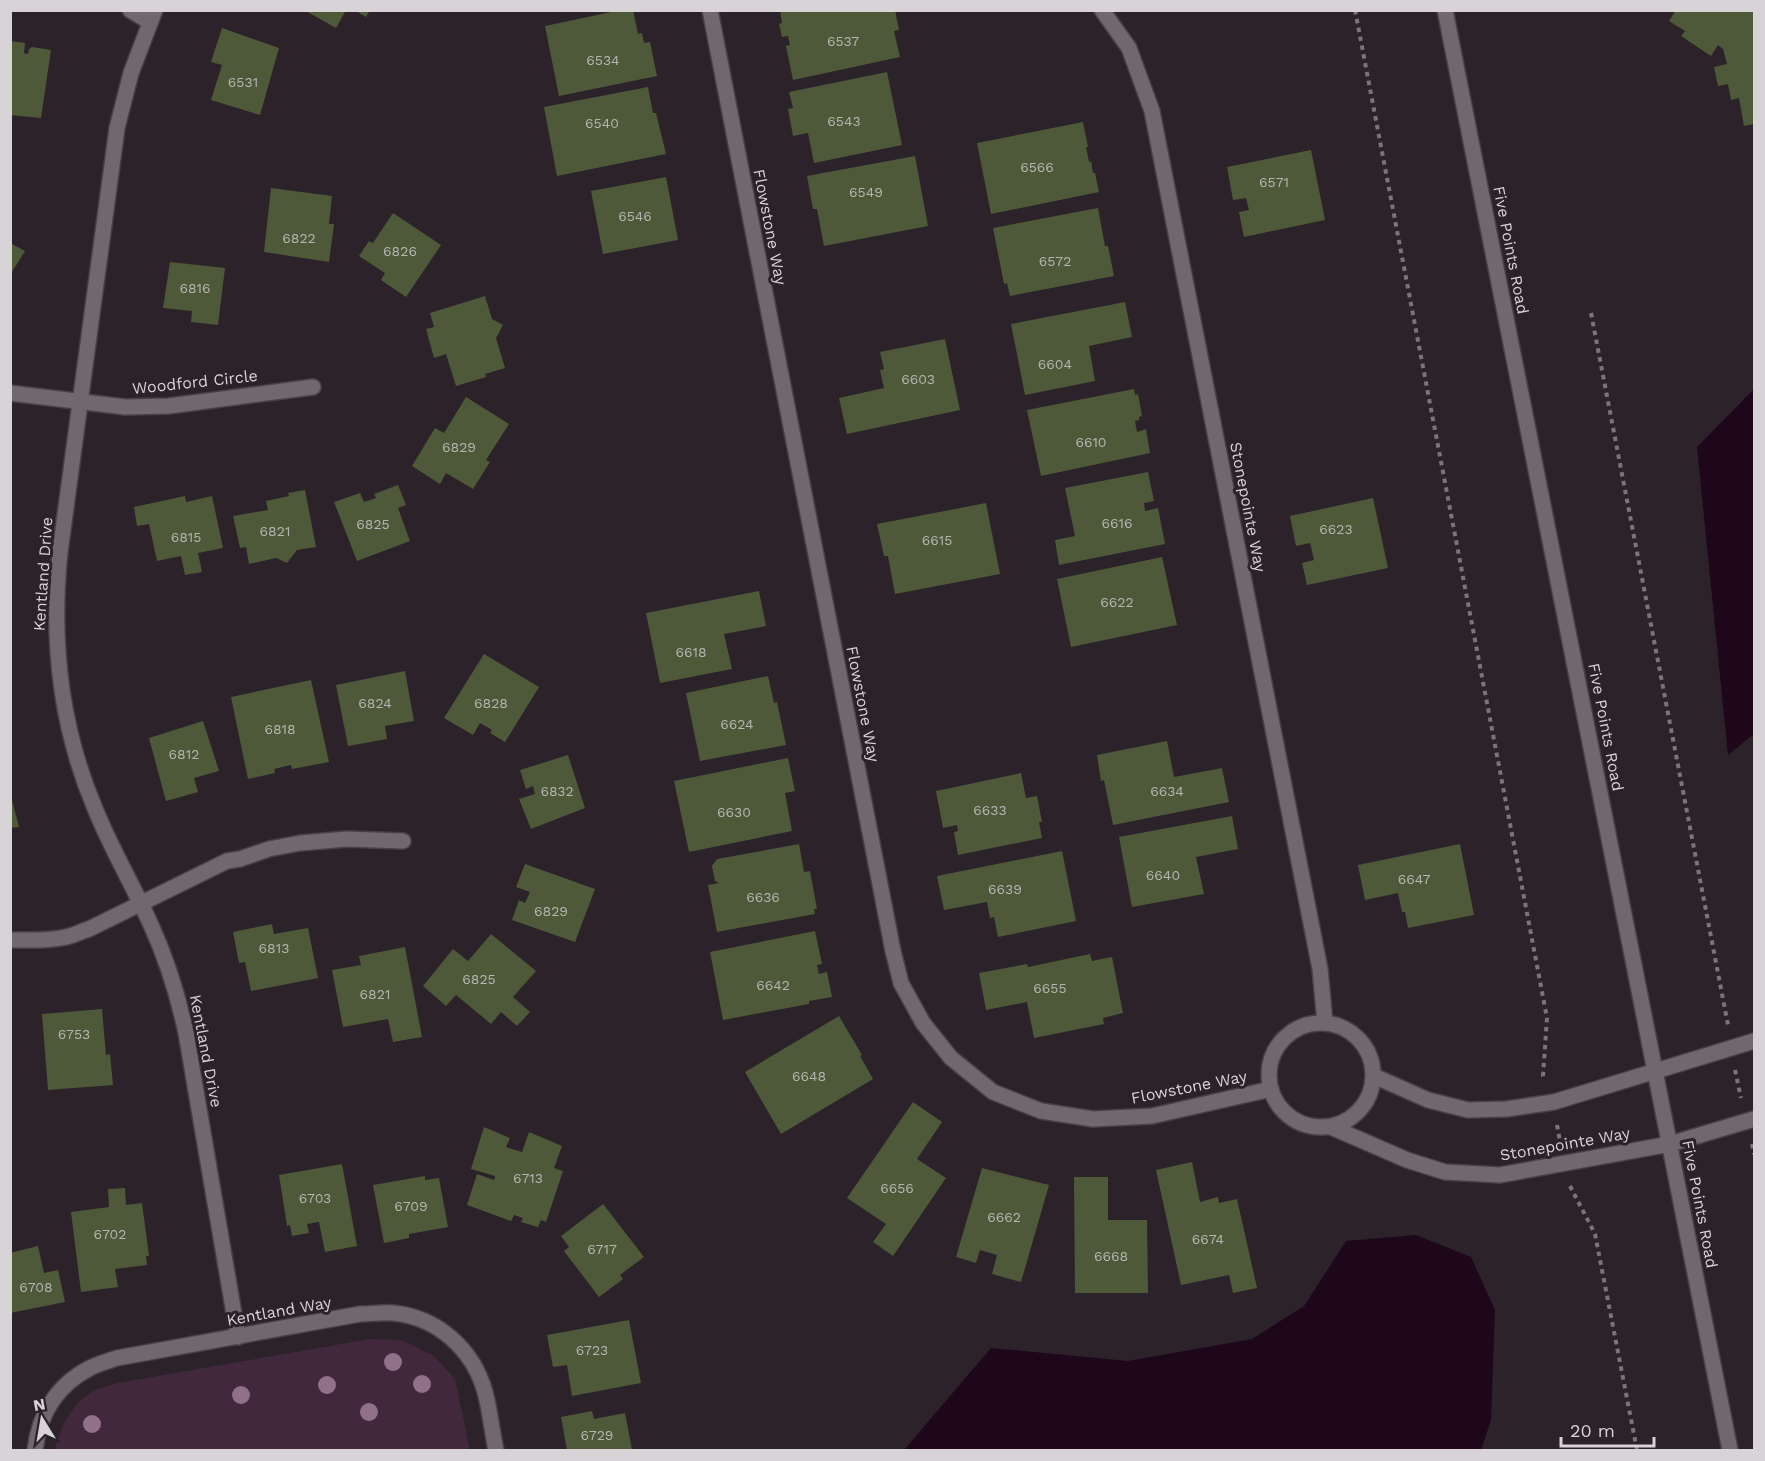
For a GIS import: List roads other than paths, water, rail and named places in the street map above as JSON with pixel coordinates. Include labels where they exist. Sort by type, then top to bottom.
[{"type":"street","points":[[130,10],[153,16]]},
{"type":"street","name":"Flowstone Way","points":[[710,10],[890,939],[901,984],[923,1023],[951,1058],[993,1092],[1041,1111],[1092,1119],[1152,1116],[1270,1089]]},
{"type":"street","name":"Stonepointe Way","points":[[1102,10],[1130,48],[1152,111],[1320,969],[1325,1023]]},
{"type":"street","name":"Five Points Road","points":[[1445,10],[1730,1450]]},
{"type":"street","name":"Kentland Drive","points":[[153,16],[130,73],[117,128],[57,579],[56,626],[59,676],[69,731],[80,772],[103,827],[152,928],[170,972],[182,1012],[238,1337]]},
{"type":"street","name":"Woodford Circle","points":[[10,393],[125,407],[169,406],[313,387]]},
{"type":"street","points":[[10,940],[46,940],[70,936],[98,925],[227,861],[269,849],[330,840],[403,841]]},
{"type":"street","points":[[1270,1089],[1269,1072],[1272,1056],[1281,1042],[1293,1031],[1308,1024],[1325,1023],[1340,1026],[1354,1034],[1365,1046],[1372,1060],[1374,1076],[1371,1094],[1361,1109],[1348,1120],[1331,1127]]},
{"type":"street","points":[[1374,1076],[1428,1100],[1468,1110],[1506,1109],[1554,1102],[1755,1041]]},
{"type":"street","name":"Stonepointe Way","points":[[1270,1089],[1276,1103],[1287,1115],[1300,1123],[1316,1127],[1331,1127],[1407,1160],[1445,1172],[1500,1175],[1670,1144],[1750,1120]]},
{"type":"street","name":"Kentland Way","points":[[35,1450],[36,1437],[46,1409],[65,1385],[90,1368],[117,1358],[360,1314],[391,1313],[417,1317],[438,1327],[459,1344],[475,1366],[484,1390],[496,1450]]}]
